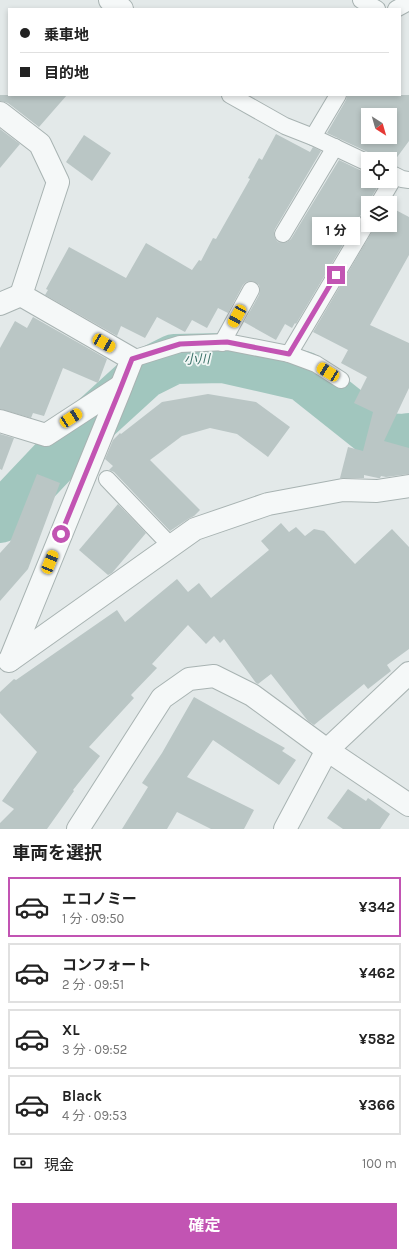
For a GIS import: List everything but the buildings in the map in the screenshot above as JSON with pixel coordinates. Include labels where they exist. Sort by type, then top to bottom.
[{"type":"street","points":[[110,0],[121,8]]},
{"type":"street","points":[[0,113],[40,144],[58,182],[21,295],[0,304]]},
{"type":"street","points":[[5,664],[132,359],[21,295]]},
{"type":"street","points":[[0,421],[46,435],[118,395]]},
{"type":"street","points":[[5,664],[195,530],[268,504],[343,490],[377,491],[409,486]]},
{"type":"street","points":[[284,829],[327,750],[409,673]]},
{"type":"street","points":[[78,829],[162,698],[189,679],[214,676],[252,695],[327,750],[409,805]]},
{"type":"lane","points":[[123,8],[130,0]]},
{"type":"lane","points":[[361,0],[375,8]]},
{"type":"lane","points":[[398,8],[407,3],[409,0]]},
{"type":"lane","points":[[232,96],[285,126],[313,137],[361,160]]},
{"type":"lane","points":[[313,137],[337,96]]},
{"type":"lane","points":[[283,234],[335,147]]},
{"type":"lane","points":[[384,196],[398,176]]},
{"type":"lane","points":[[289,354],[361,232]]},
{"type":"lane","points":[[222,343],[251,290]]},
{"type":"lane","points":[[132,359],[180,344],[227,342],[289,354],[316,364],[341,380]]},
{"type":"lane","points":[[107,479],[172,546]]},
{"type":"waterway","name":"小川","points":[[0,518],[87,426],[144,374],[174,359],[224,358],[303,376],[381,438],[409,438]]},
{"type":"route","points":[[61,534],[132,359],[180,344],[227,342],[289,354],[336,275]]}]
